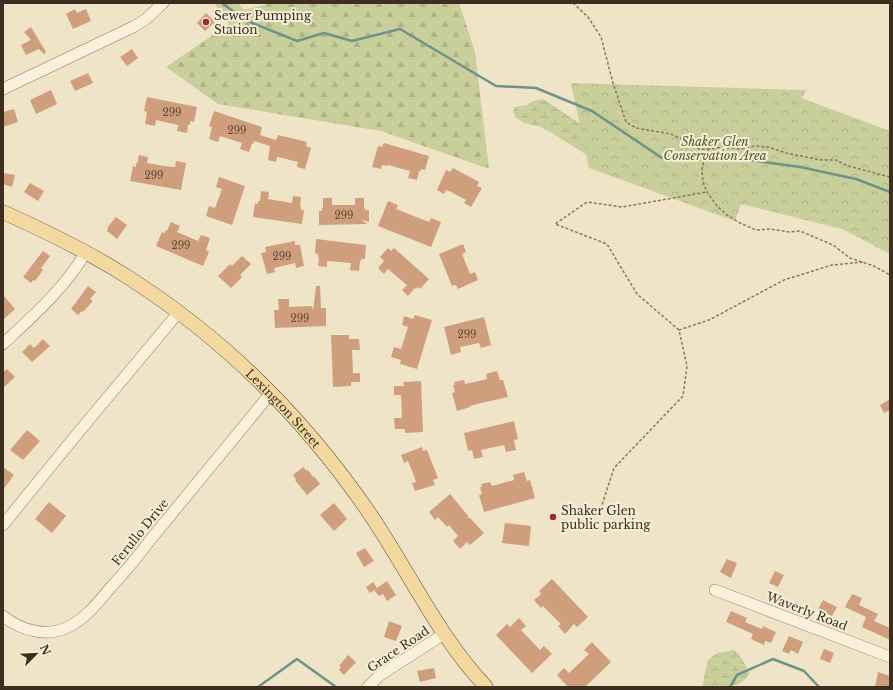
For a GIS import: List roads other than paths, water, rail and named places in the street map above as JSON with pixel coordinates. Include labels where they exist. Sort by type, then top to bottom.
[{"type":"main road","name":"Lexington Street","points":[[3,212],[64,240],[86,252],[124,275],[179,312],[218,344],[271,393],[316,442],[353,490],[390,545],[444,634],[465,664],[486,687]]},
{"type":"street","points":[[3,89],[133,27],[146,19],[163,3]]},
{"type":"street","points":[[3,344],[48,301],[75,270],[86,252]]},
{"type":"street","points":[[3,525],[179,312]]},
{"type":"street","name":"Ferullo Drive","points":[[3,616],[18,626],[40,633],[67,628],[80,620],[94,607],[131,565],[271,393]]},
{"type":"street","name":"Waverly Road","points":[[715,590],[890,657]]},
{"type":"street","name":"Grace Road","points":[[368,687],[380,675],[444,634]]},
{"type":"waterway","points":[[222,3],[245,20],[297,41],[324,33],[352,41],[400,29],[496,86],[536,88],[592,111],[662,158],[698,153],[800,167],[856,179],[890,192]]},
{"type":"waterway","points":[[258,687],[297,659],[336,687]]},
{"type":"waterway","points":[[730,687],[737,675],[773,659],[804,671],[819,687]]},
{"type":"place","name":"Sewer Pumping Station","points":[[206,22]]},
{"type":"place","name":"Shaker Glen public parking","points":[[553,517]]},
{"type":"park label","name":"Shaker Glen Conservation Area","points":[[715,148]]}]
